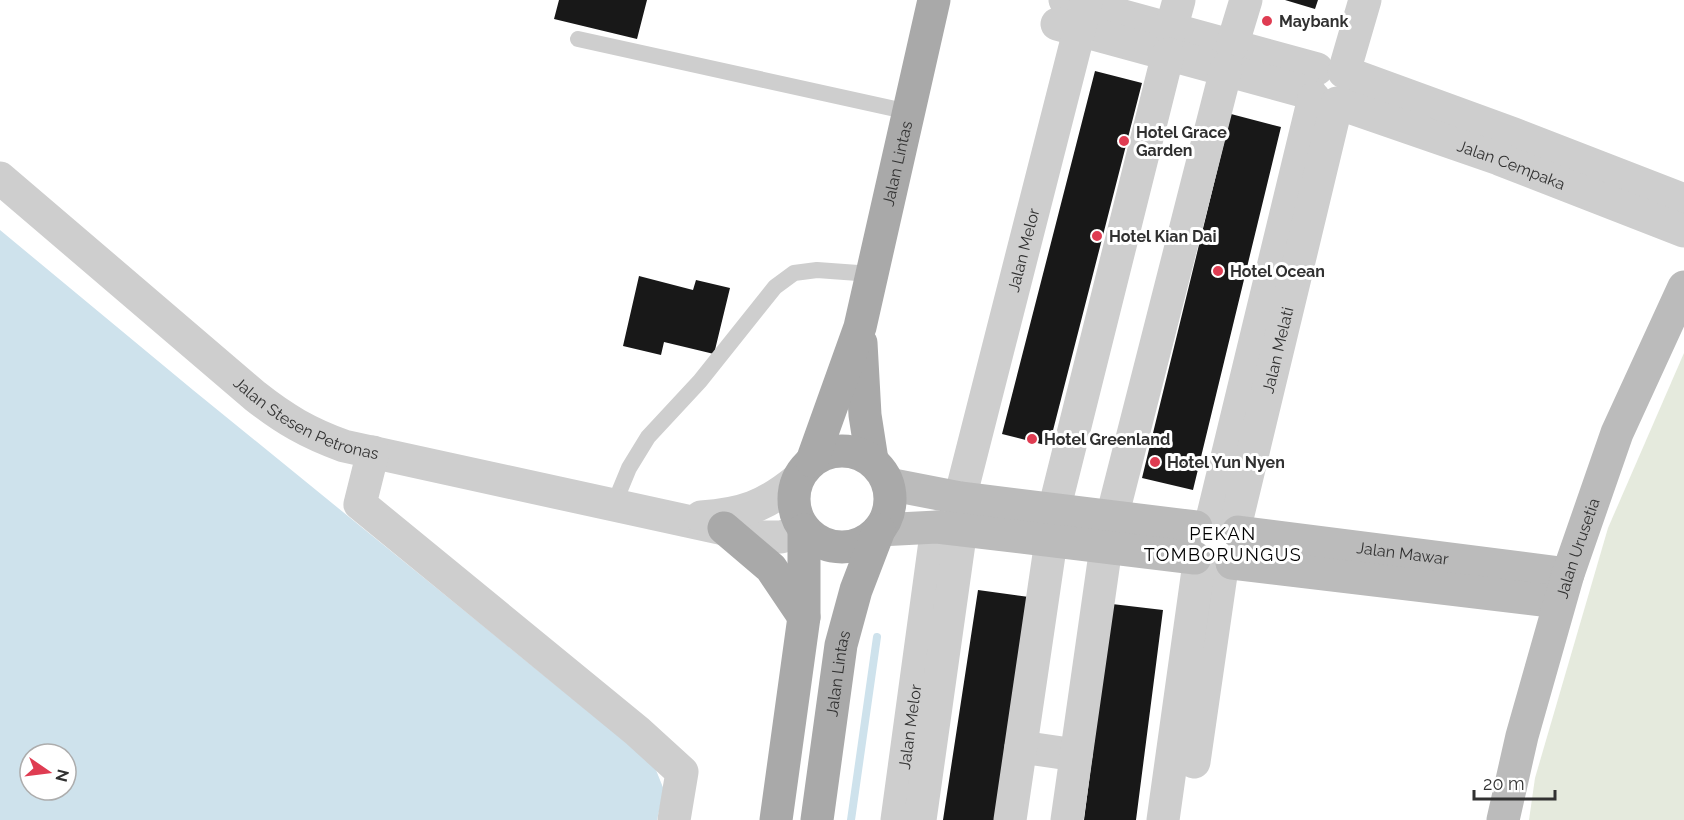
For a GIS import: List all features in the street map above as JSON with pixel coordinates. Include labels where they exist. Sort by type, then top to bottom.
[{"type":"main road","name":"Jalan Lintas","points":[[804,470],[860,327],[934,0]]},
{"type":"main road","name":"Jalan Lintas","points":[[860,327],[865,415],[880,472]]},
{"type":"main road","points":[[777,820],[804,617],[804,530],[794,506],[794,492],[804,470],[826,453],[842,450],[858,452],[880,472],[890,508],[886,520],[868,540],[855,546],[842,548],[815,539],[804,530]]},
{"type":"main road","points":[[724,528],[771,568],[804,617]]},
{"type":"main road","name":"Jalan Lintas","points":[[817,820],[841,645],[856,590],[879,530]]},
{"type":"street","points":[[1067,820],[1109,532],[1229,58],[1246,0]]},
{"type":"street","name":"Jalan Melati","points":[[1163,820],[1216,545],[1343,0]]},
{"type":"street","name":"Jalan Melati","points":[[1324,84],[1365,0]]},
{"type":"street","name":"Jalan Cempaka","points":[[1073,10],[1173,28],[1229,58],[1514,134],[1684,200]]},
{"type":"street","name":"Jalan Melor","points":[[949,496],[1073,10]]},
{"type":"street","points":[[1010,820],[1052,525],[1173,28]]},
{"type":"street","name":"Jalan Cempaka","points":[[1324,84],[1499,159],[1684,231]]},
{"type":"street","name":"Jalan Stesen Petronas","points":[[0,178],[284,418],[314,435],[344,446],[760,537],[781,537],[804,530]]},
{"type":"street","name":"Jalan Urusetia","points":[[1503,820],[1522,736],[1563,588],[1617,433],[1684,287]]},
{"type":"street","points":[[373,452],[360,504],[637,731],[682,772],[674,820]]},
{"type":"street","name":"Jalan Stesen Petronas","points":[[682,519],[740,512],[775,498],[804,470]]},
{"type":"street","name":"Jalan Mawar","points":[[880,472],[949,496],[1052,525]]},
{"type":"street","name":"Jalan Mawar","points":[[879,530],[1052,525],[1563,588]]},
{"type":"street","name":"Jalan Melor","points":[[897,820],[949,528]]},
{"type":"street","name":"Jalan Melor","points":[[920,820],[949,528]]},
{"type":"street","name":"Jalan Melati","points":[[1186,820],[1216,545]]},
{"type":"street","points":[[1021,747],[1076,755]]},
{"type":"lane","points":[[579,39],[909,112]]},
{"type":"lane","points":[[612,504],[629,468],[648,436],[700,381],[775,287],[794,273],[817,270],[872,274]]},
{"type":"shaded area","points":[[1684,353],[1684,820],[1529,820],[1535,778],[1608,528]]},
{"type":"water","points":[[0,230],[654,765],[664,790],[657,820],[0,820]]},
{"type":"building","points":[[559,0],[647,0],[637,39],[554,19]]},
{"type":"building","points":[[1285,0],[1318,0],[1315,9]]},
{"type":"building","points":[[1095,71],[1142,83],[1049,446],[1002,434]]},
{"type":"building","points":[[1231,114],[1281,127],[1193,490],[1142,478]]},
{"type":"building","points":[[639,276],[693,290],[696,280],[730,288],[714,354],[664,342],[661,355],[623,346]]},
{"type":"building","points":[[978,590],[1029,597],[995,820],[943,820]]},
{"type":"building","points":[[1112,604],[1163,610],[1136,820],[1084,820]]},
{"type":"waterway","points":[[851,820],[877,637]]},
{"type":"place","name":"Maybank","points":[[1267,21]]},
{"type":"place","name":"Hotel Grace Garden","points":[[1124,141]]},
{"type":"place","name":"Hotel Kian Dai","points":[[1097,236]]},
{"type":"place","name":"Hotel Ocean","points":[[1218,271]]},
{"type":"place","name":"Hotel Greenland","points":[[1032,439]]},
{"type":"place","name":"Hotel Yun Nyen","points":[[1155,462]]},
{"type":"district","name":"PEKAN TOMBORUNGUS","points":[[1223,544]]}]
